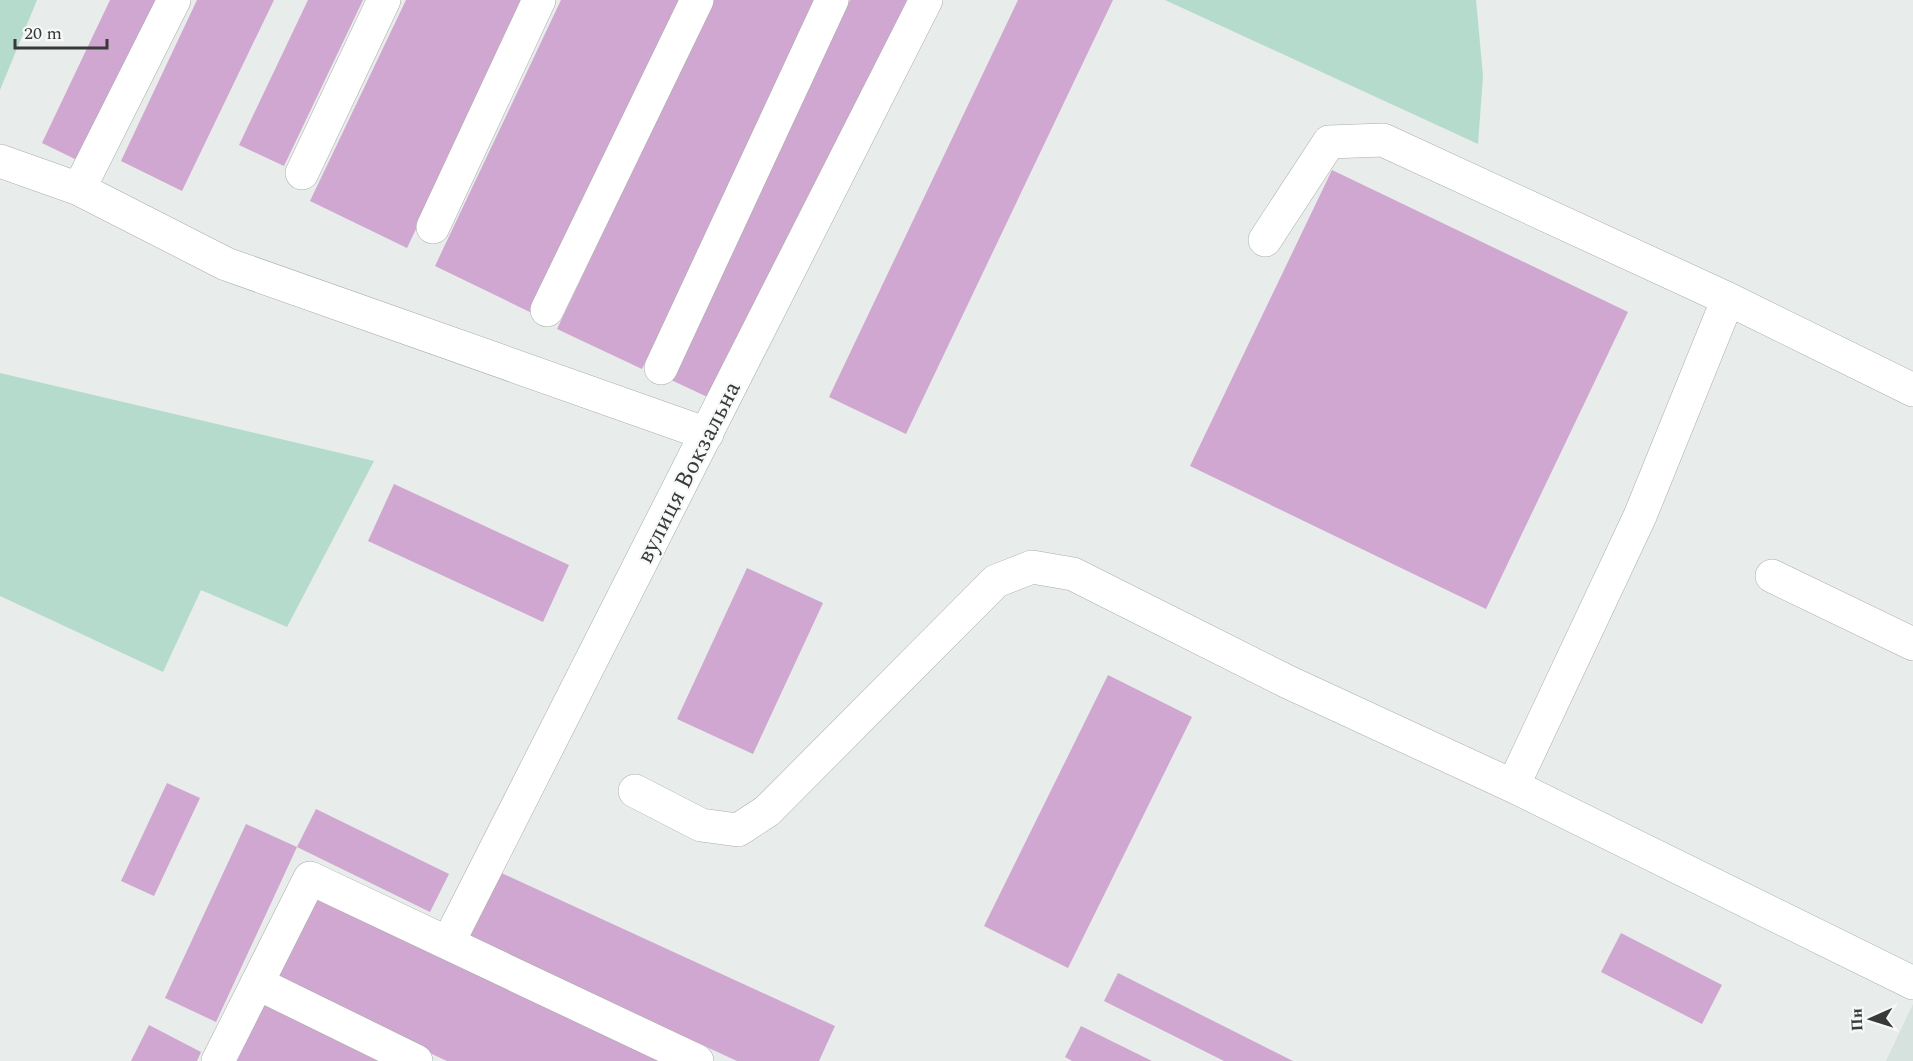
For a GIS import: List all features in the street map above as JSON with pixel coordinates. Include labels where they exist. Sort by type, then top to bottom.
[{"type":"street","points":[[79,189],[174,0]]},
{"type":"street","points":[[302,173],[384,0]]},
{"type":"street","points":[[433,227],[539,0]]},
{"type":"street","points":[[547,310],[697,0]]},
{"type":"street","points":[[662,368],[832,0]]},
{"type":"street","name":"вулиця Вокзальна","points":[[448,943],[926,0]]},
{"type":"street","points":[[1265,240],[1329,142],[1383,140],[1728,299],[1913,390]]},
{"type":"street","points":[[0,160],[79,189],[226,264],[707,435]]},
{"type":"street","points":[[1513,786],[1640,516],[1728,299]]},
{"type":"street","points":[[635,791],[701,825],[738,830],[767,811],[996,581],[1032,567],[1073,574],[1288,682],[1513,786],[1913,983]]},
{"type":"street","points":[[1772,576],[1913,644]]},
{"type":"street","points":[[218,1061],[310,878],[697,1061]]},
{"type":"street","points":[[258,983],[416,1061]]},
{"type":"shaded area","points":[[1913,1004],[1913,1061],[1886,1061]]},
{"type":"green space","points":[[0,0],[37,0],[0,90]]},
{"type":"green space","points":[[1165,0],[1476,0],[1483,76],[1478,144]]},
{"type":"green space","points":[[0,373],[374,461],[287,627],[201,590],[163,672],[0,596]]},
{"type":"building","points":[[110,0],[159,0],[81,162],[42,143]]},
{"type":"building","points":[[197,0],[274,0],[182,191],[121,161]]},
{"type":"building","points":[[308,0],[363,0],[284,166],[239,145]]},
{"type":"building","points":[[406,0],[526,0],[407,248],[310,201]]},
{"type":"building","points":[[561,0],[684,0],[534,314],[435,266]]},
{"type":"building","points":[[714,0],[818,0],[642,369],[557,329]]},
{"type":"building","points":[[850,0],[907,0],[716,401],[669,379]]},
{"type":"building","points":[[1018,0],[1113,0],[906,434],[829,397]]},
{"type":"building","points":[[1332,170],[1628,312],[1486,609],[1190,466]]},
{"type":"building","points":[[394,484],[569,565],[543,622],[368,541]]},
{"type":"building","points":[[747,568],[823,603],[753,754],[677,719]]},
{"type":"building","points":[[1108,675],[1192,717],[1068,968],[984,926]]},
{"type":"building","points":[[167,783],[200,798],[154,896],[121,881]]},
{"type":"building","points":[[316,809],[449,874],[430,912],[297,847]]},
{"type":"building","points":[[246,824],[297,847],[216,1022],[165,998]]},
{"type":"building","points":[[495,870],[835,1026],[819,1061],[737,1061],[465,936]]},
{"type":"building","points":[[309,889],[681,1061],[447,1061],[268,978]]},
{"type":"building","points":[[1621,933],[1722,985],[1702,1024],[1601,972]]},
{"type":"building","points":[[1118,973],[1293,1061],[1224,1061],[1104,1001]]},
{"type":"building","points":[[257,1000],[388,1061],[229,1061]]},
{"type":"building","points":[[149,1025],[201,1052],[197,1061],[131,1061]]},
{"type":"building","points":[[1081,1026],[1152,1061],[1072,1061],[1065,1057]]}]
